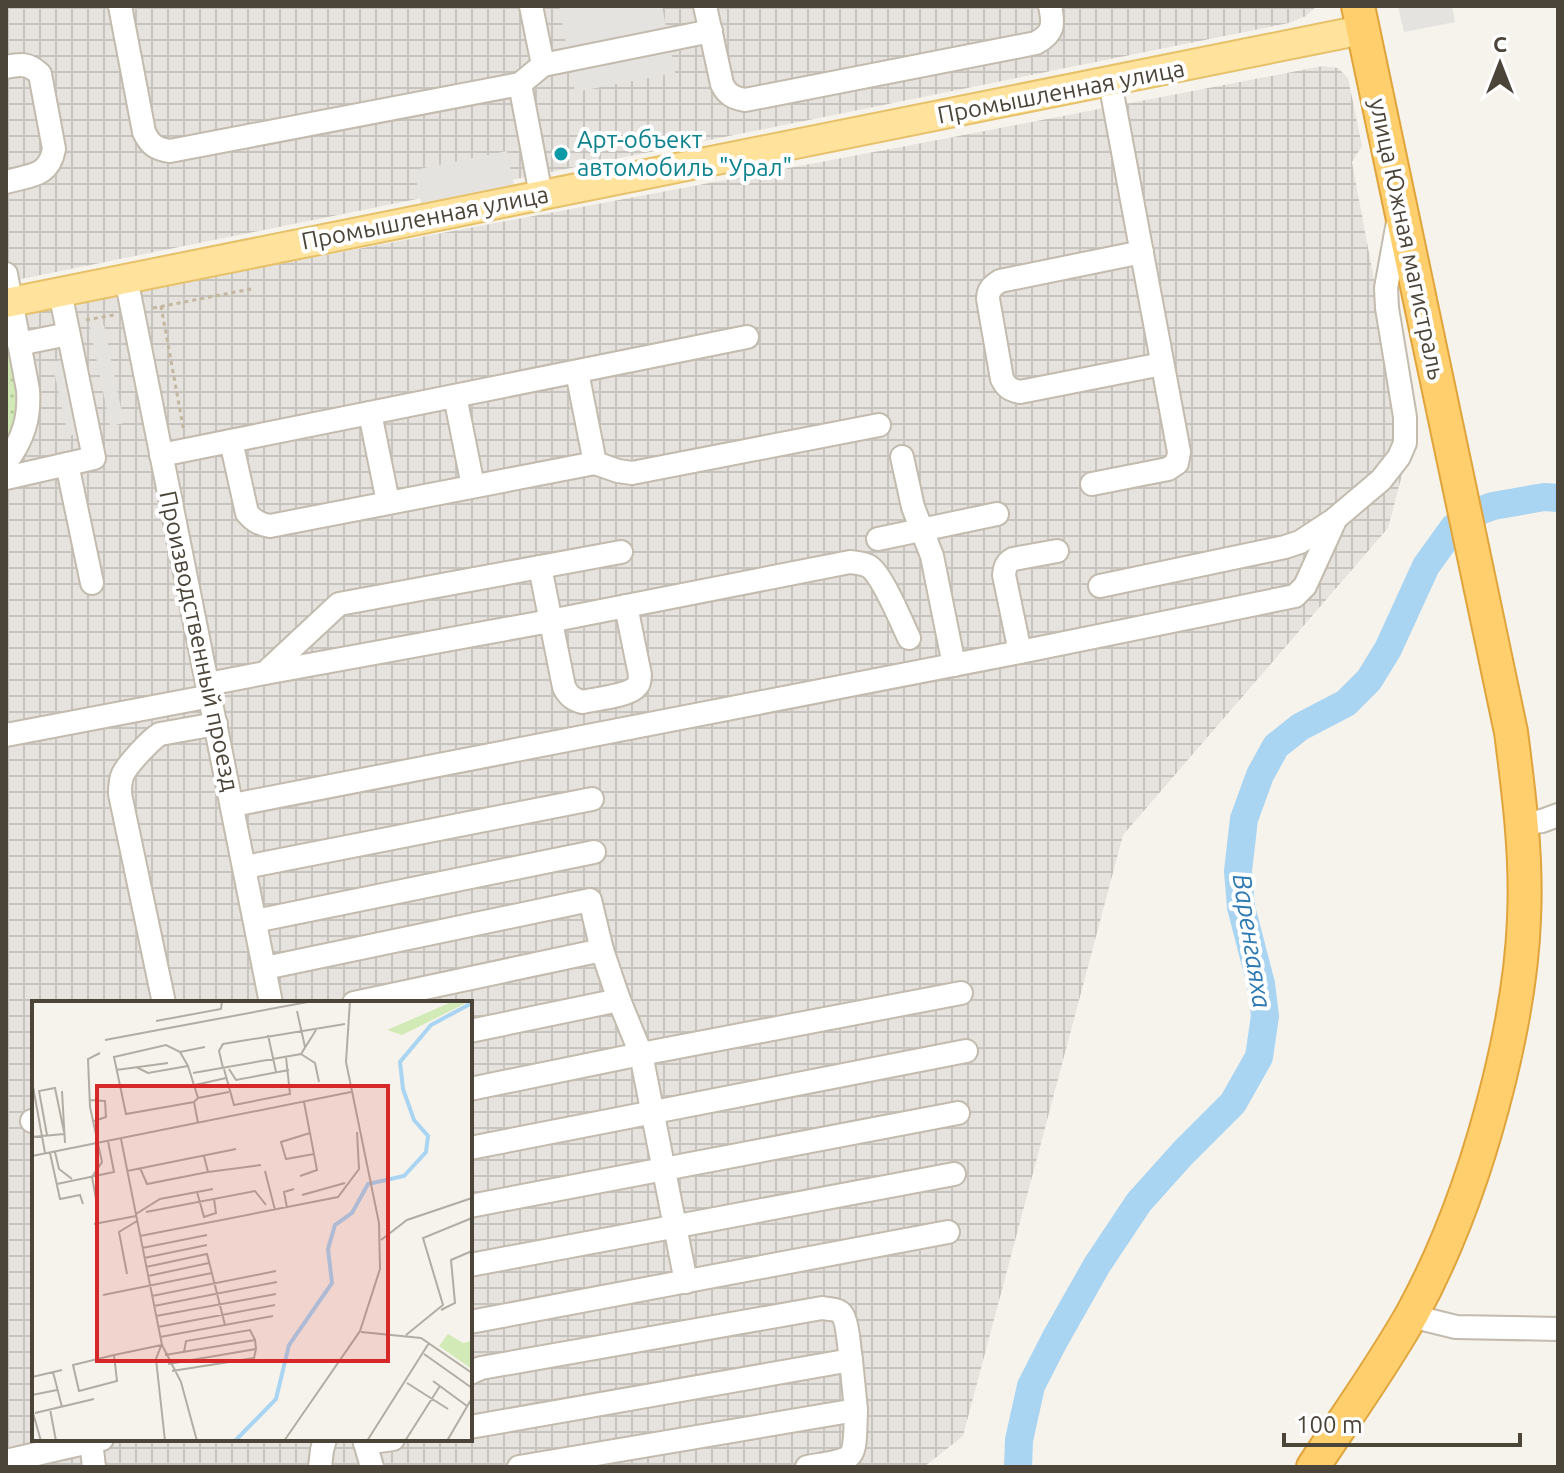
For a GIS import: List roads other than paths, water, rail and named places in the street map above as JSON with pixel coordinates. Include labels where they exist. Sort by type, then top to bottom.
[{"type":"highway","name":"улица Южная магистраль","points":[[1360,18],[1482,587],[1511,732],[1522,824]]},
{"type":"highway","points":[[1313,1467],[1411,1316],[1432,1275],[1476,1166],[1514,1016],[1523,946],[1525,886],[1522,824]]},
{"type":"main road","name":"Промышленная улица","points":[[8,293],[60,292],[1110,82],[1360,18]]},
{"type":"street","points":[[120,6],[144,132],[149,143],[159,150],[170,151],[520,84],[543,65],[711,31]]},
{"type":"street","points":[[531,6],[543,65]]},
{"type":"street","points":[[705,6],[722,84],[727,93],[745,100],[1036,43],[1047,36],[1052,28],[1050,6]]},
{"type":"street","points":[[6,67],[24,64],[40,74],[54,149],[48,167],[6,182]]},
{"type":"street","points":[[1092,484],[1168,469],[1177,463],[1179,452],[1110,82]]},
{"type":"street","points":[[520,84],[541,195]]},
{"type":"street","points":[[1100,586],[1300,542],[1336,518],[1381,480],[1399,457],[1405,443],[1405,417],[1386,288],[1400,210]]},
{"type":"street","points":[[1142,252],[1000,281],[988,291],[992,326],[1002,379],[1012,391],[1020,392],[1162,364]]},
{"type":"street","name":"Производственный проезд","points":[[126,278],[271,1001]]},
{"type":"street","points":[[6,478],[94,458],[60,292]]},
{"type":"street","points":[[6,462],[27,424],[29,406],[8,293]]},
{"type":"street","points":[[19,344],[67,329]]},
{"type":"street","points":[[161,455],[747,337]]},
{"type":"street","points":[[577,372],[595,463]]},
{"type":"street","points":[[455,396],[473,486]]},
{"type":"street","points":[[370,413],[388,502]]},
{"type":"street","points":[[231,441],[247,513],[252,520],[270,526],[595,463],[632,473],[879,425]]},
{"type":"street","points":[[902,457],[913,507],[932,556],[954,665]]},
{"type":"street","points":[[67,464],[92,583]]},
{"type":"street","points":[[878,539],[997,514]]},
{"type":"street","points":[[233,805],[1295,596],[1305,586],[1336,518]]},
{"type":"street","points":[[1020,652],[1005,568],[1013,559],[1057,551]]},
{"type":"street","points":[[265,673],[339,604],[621,552]]},
{"type":"street","points":[[6,735],[209,690],[265,673],[850,562],[872,568],[909,638]]},
{"type":"street","points":[[540,567],[564,687],[569,695],[582,702],[634,690],[639,683],[626,606]]},
{"type":"street","points":[[164,1001],[120,784],[123,774],[152,739],[160,734],[216,724]]},
{"type":"street","points":[[245,867],[592,799]]},
{"type":"street","points":[[1522,824],[1558,815]]},
{"type":"street","points":[[255,921],[594,852]]},
{"type":"street","points":[[265,968],[590,900],[602,950],[641,1054],[686,1282]]},
{"type":"street","points":[[363,1001],[602,950]]},
{"type":"street","points":[[472,1089],[961,993]]},
{"type":"street","points":[[472,1031],[619,1000]]},
{"type":"street","points":[[472,1148],[966,1051]]},
{"type":"street","points":[[472,1206],[958,1113]]},
{"type":"street","points":[[472,1265],[954,1174]]},
{"type":"street","points":[[472,1322],[948,1232]]},
{"type":"street","points":[[472,1372],[481,1368],[822,1308],[832,1309],[841,1313],[845,1321],[856,1410],[854,1448],[852,1455],[844,1460],[807,1467]]},
{"type":"street","points":[[1411,1316],[1456,1327],[1558,1329]]},
{"type":"street","points":[[472,1427],[851,1360]]},
{"type":"street","points":[[519,1467],[856,1410]]},
{"type":"street","points":[[6,1461],[92,1441]]},
{"type":"street","points":[[94,1467],[96,1441]]},
{"type":"street","points":[[320,1467],[324,1441]]},
{"type":"street","points":[[364,1441],[372,1467]]},
{"type":"waterway","name":"Варенгаяха","points":[[1018,1467],[1019,1440],[1031,1386],[1097,1265],[1139,1202],[1233,1103],[1259,1057],[1265,1016],[1261,984],[1241,907],[1238,871],[1244,819],[1260,775],[1276,746],[1300,727],[1346,703],[1369,680],[1388,649],[1426,566],[1454,527],[1471,514],[1493,506],[1544,497],[1558,498]]},
{"type":"place","name":"Арт-объект автомобиль \"Урал\"","points":[[561,154]]}]
